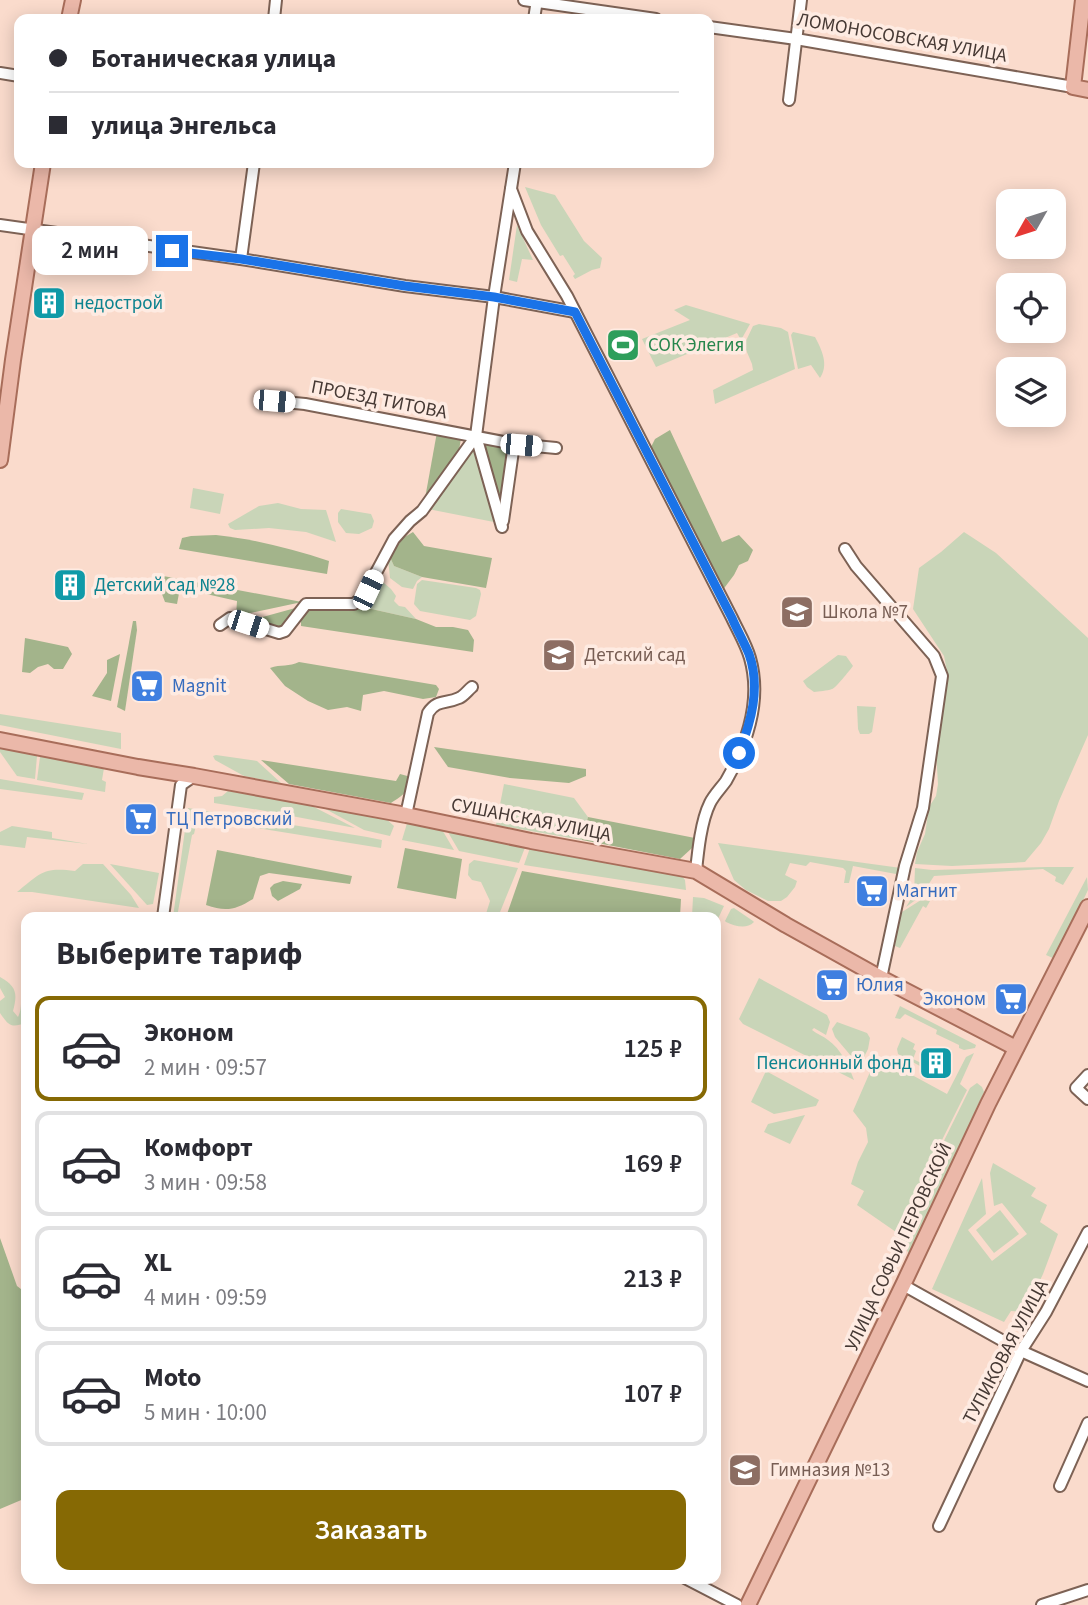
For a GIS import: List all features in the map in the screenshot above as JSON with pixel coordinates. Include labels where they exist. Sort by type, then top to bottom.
[{"type":"main road","points":[[1073,87],[1083,0]]},
{"type":"main road","name":"ЛОМОНОСОВСКАЯ УЛИЦА","points":[[1073,87],[1088,90]]},
{"type":"main road","points":[[0,460],[42,168]]},
{"type":"main road","name":"СУШАНСКАЯ УЛИЦА","points":[[0,740],[696,871],[881,978],[1016,1048]]},
{"type":"main road","name":"УЛИЦА СОФЬИ ПЕРОВСКОЙ","points":[[748,1605],[982,1116],[1088,907]]},
{"type":"street","points":[[524,0],[623,14]]},
{"type":"street","points":[[789,100],[801,0]]},
{"type":"street","name":"ЛОМОНОСОВСКАЯ УЛИЦА","points":[[714,28],[796,39],[1073,87]]},
{"type":"street","points":[[241,259],[253,168]]},
{"type":"street","points":[[514,168],[476,436],[502,527],[514,444]]},
{"type":"street","points":[[511,189],[527,231],[575,312],[750,657],[755,693],[750,726],[725,781],[709,803],[699,841],[696,871]]},
{"type":"street","points":[[0,225],[494,297],[575,312]]},
{"type":"street","name":"ПРОЕЗД ТИТОВА","points":[[274,401],[305,404],[514,444],[556,448]]},
{"type":"street","points":[[220,625],[230,618],[279,633],[285,631],[306,604],[354,604],[363,597],[394,539],[422,511],[476,436]]},
{"type":"street","points":[[845,549],[856,566],[934,656],[942,676],[923,808],[905,866],[881,978]]},
{"type":"street","points":[[406,815],[430,709],[440,702],[459,698],[472,687]]},
{"type":"street","points":[[164,912],[181,785],[194,776]]},
{"type":"street","points":[[1088,1075],[1076,1088],[1088,1099]]},
{"type":"street","name":"ТУПИКОВАЯ УЛИЦА","points":[[939,1526],[1021,1351],[1046,1312],[1088,1232]]},
{"type":"street","points":[[903,1284],[1021,1351],[1088,1381]]},
{"type":"street","points":[[1059,1486],[1088,1423]]},
{"type":"street","points":[[697,1584],[737,1605]]},
{"type":"street","points":[[1042,1605],[1088,1590]]},
{"type":"green space","points":[[525,187],[555,195],[584,241],[602,258],[600,268],[575,279],[575,274],[541,225]]},
{"type":"green space","points":[[517,225],[533,260],[522,259],[517,282],[509,280]]},
{"type":"green space","points":[[686,305],[750,324],[741,340],[737,333],[656,367],[642,339],[690,320],[674,310]]},
{"type":"green space","points":[[759,324],[788,332],[795,369],[715,404],[713,390],[753,370],[744,345],[753,326]]},
{"type":"green space","points":[[793,332],[815,337],[824,363],[820,378],[811,365],[798,369],[791,335]]},
{"type":"green space","points":[[670,430],[722,542],[739,535],[753,550],[748,561],[739,565],[722,591],[651,447],[655,439]]},
{"type":"green space","points":[[437,432],[461,438],[459,451],[424,504]]},
{"type":"green space","points":[[483,443],[510,448],[502,513]]},
{"type":"green space","points":[[469,448],[479,451],[499,523],[428,509]]},
{"type":"green space","points":[[193,488],[224,494],[220,514],[190,508]]},
{"type":"green space","points":[[278,503],[301,509],[326,510],[336,542],[306,532],[269,528],[235,530],[228,524],[259,506]]},
{"type":"green space","points":[[341,509],[371,514],[374,521],[372,528],[359,534],[346,533],[338,522]]},
{"type":"green space","points":[[413,532],[424,546],[492,558],[486,588],[422,577],[394,566],[390,557],[403,538]]},
{"type":"green space","points":[[964,532],[996,553],[1088,638],[1088,735],[1049,829],[1025,862],[952,866],[915,864],[925,834],[929,807],[936,796],[936,751],[948,676],[944,656],[913,609],[919,568]]},
{"type":"green space","points":[[216,535],[273,545],[329,561],[327,574],[179,549],[182,538]]},
{"type":"green space","points":[[390,557],[394,566],[422,577],[413,589],[402,587],[390,578]]},
{"type":"green space","points":[[158,575],[302,602],[236,616],[237,601],[180,588],[177,604],[165,602]]},
{"type":"green space","points":[[378,578],[396,596],[394,601],[405,607],[416,619],[367,608]]},
{"type":"green space","points":[[422,580],[480,590],[476,616],[470,620],[420,611],[414,604],[417,584]]},
{"type":"green space","points":[[299,607],[284,628],[262,624],[259,618]]},
{"type":"green space","points":[[367,608],[416,619],[436,627],[468,630],[474,640],[473,652],[301,626],[301,618],[308,611]]},
{"type":"green space","points":[[133,621],[136,621],[137,630],[125,711],[117,707]]},
{"type":"green space","points":[[25,638],[68,647],[72,654],[63,669],[54,669],[48,664],[30,673],[22,672]]},
{"type":"green space","points":[[120,654],[111,701],[92,696],[107,673],[107,660]]},
{"type":"green space","points":[[838,655],[846,656],[853,666],[836,686],[830,690],[814,692],[807,687],[803,681]]},
{"type":"green space","points":[[299,662],[436,685],[439,689],[436,697],[423,699],[384,691],[363,695],[361,711],[347,707],[328,710],[285,686],[270,668]]},
{"type":"green space","points":[[857,706],[876,707],[872,732],[869,734],[860,734]]},
{"type":"green space","points":[[0,714],[121,733],[121,749],[0,725]]},
{"type":"green space","points":[[434,747],[586,769],[586,776],[569,783],[510,778],[448,767]]},
{"type":"green space","points":[[0,749],[35,753],[35,779],[17,776]]},
{"type":"green space","points":[[43,754],[104,768],[102,780],[106,782],[105,792],[37,780],[40,757]]},
{"type":"green space","points":[[213,756],[257,761],[281,783],[244,776],[215,760]]},
{"type":"green space","points":[[261,760],[396,781],[400,774],[411,777],[405,793],[391,803],[289,784]]},
{"type":"green space","points":[[0,779],[84,793],[82,800],[0,789]]},
{"type":"green space","points":[[504,784],[574,798],[588,817],[582,840],[496,825]]},
{"type":"green space","points":[[228,791],[314,807],[355,828],[214,803],[214,797],[222,796]]},
{"type":"green space","points":[[320,806],[384,817],[394,826],[390,836],[364,830]]},
{"type":"green space","points":[[188,808],[382,840],[381,848],[214,821],[197,821],[178,912],[174,912]]},
{"type":"green space","points":[[588,817],[695,838],[692,848],[680,859],[582,840]]},
{"type":"green space","points":[[408,820],[441,828],[454,850],[402,840]]},
{"type":"green space","points":[[12,826],[52,832],[52,838],[88,844],[27,837],[25,848],[0,845],[0,832]]},
{"type":"green space","points":[[445,827],[526,845],[519,863],[459,851]]},
{"type":"green space","points":[[718,843],[901,868],[896,874],[853,866],[849,883],[844,883],[846,871],[843,868],[810,862],[806,866],[790,863],[785,875],[797,881],[795,887],[781,901],[768,901],[746,890],[734,880]]},
{"type":"green space","points":[[531,845],[678,871],[685,880],[686,890],[524,865]]},
{"type":"green space","points":[[405,848],[462,859],[456,899],[397,888]]},
{"type":"green space","points":[[217,850],[352,876],[350,884],[269,873],[260,876],[253,899],[235,908],[219,909],[206,905]]},
{"type":"green space","points":[[474,860],[518,868],[500,912],[487,912],[490,901],[481,882],[472,880],[468,875],[469,864]]},
{"type":"green space","points":[[83,864],[103,864],[139,908],[17,892],[43,873],[56,870],[75,871]]},
{"type":"green space","points":[[110,864],[159,873],[153,904],[147,905]]},
{"type":"green space","points":[[1074,867],[1063,885],[1043,869],[934,876],[921,896],[906,907],[914,894],[915,868],[932,870]]},
{"type":"green space","points":[[522,871],[681,899],[680,912],[508,912]]},
{"type":"green space","points":[[1087,877],[1088,890],[1055,959],[1046,955]]},
{"type":"green space","points":[[283,881],[302,884],[300,889],[278,901],[272,896],[270,888]]},
{"type":"green space","points":[[693,897],[704,898],[724,906],[721,912],[692,912]]},
{"type":"green space","points":[[921,900],[930,901],[926,908],[923,906],[900,948],[895,946],[899,916]]},
{"type":"green space","points":[[734,908],[754,922],[744,927],[726,922],[731,909]]},
{"type":"green space","points":[[0,977],[14,991],[13,1011],[18,1017],[21,1008],[21,1024],[11,1025],[0,1013],[0,1001],[5,997],[0,988]]},
{"type":"green space","points":[[759,978],[827,1015],[830,1022],[826,1035],[814,1028],[812,1030],[837,1048],[854,1080],[743,1024],[739,1019]]},
{"type":"green space","points":[[900,1006],[976,1045],[975,1048],[959,1048],[959,1045],[936,1034],[937,1030],[905,1014],[900,1019],[895,1018]]},
{"type":"green space","points":[[837,1022],[867,1033],[870,1038],[862,1061],[857,1063],[835,1037],[832,1029]]},
{"type":"green space","points":[[902,1037],[915,1044],[913,1059],[931,1068],[929,1071],[898,1054],[897,1049]]},
{"type":"green space","points":[[974,1053],[960,1084],[967,1090],[896,1232],[857,1205],[864,1191],[851,1184],[868,1142],[866,1128],[853,1111],[877,1056],[947,1094],[966,1057]]},
{"type":"green space","points":[[766,1071],[819,1100],[816,1106],[774,1114],[751,1102]]},
{"type":"green space","points":[[977,1083],[984,1092],[909,1254],[898,1234],[970,1088]]},
{"type":"green space","points":[[805,1115],[790,1144],[764,1132],[768,1124]]},
{"type":"green space","points":[[993,1163],[1036,1188],[1031,1196],[1047,1205],[1040,1222],[1058,1234],[1025,1312],[1011,1311],[1004,1322],[932,1289],[982,1178],[986,1214],[968,1230],[992,1261],[1027,1234],[1002,1203],[994,1206],[990,1173]]},
{"type":"green space","points":[[1000,1210],[1019,1234],[994,1253],[976,1230]]},
{"type":"green space","points":[[0,1238],[17,1286],[21,1289],[21,1500],[0,1509]]},
{"type":"place","name":"недострой","points":[[49,303]]},
{"type":"place","name":"СОК Элегия","points":[[623,345]]},
{"type":"place","name":"Детский сад №28","points":[[70,585]]},
{"type":"place","name":"Школа №7","points":[[797,612]]},
{"type":"place","name":"Детский сад","points":[[559,655]]},
{"type":"place","name":"Magnit","points":[[147,686]]},
{"type":"place","name":"ТЦ Петровский","points":[[141,819]]},
{"type":"place","name":"Магнит","points":[[872,891]]},
{"type":"place","name":"Юлия","points":[[832,985]]},
{"type":"place","name":"Эконом","points":[[1011,999]]},
{"type":"place","name":"Пенсионный фонд","points":[[936,1063]]},
{"type":"place","name":"Гимназия №13","points":[[745,1470]]},
{"type":"route","points":[[172,251],[494,297],[575,312],[750,657],[755,693],[750,726],[739,753]]}]
